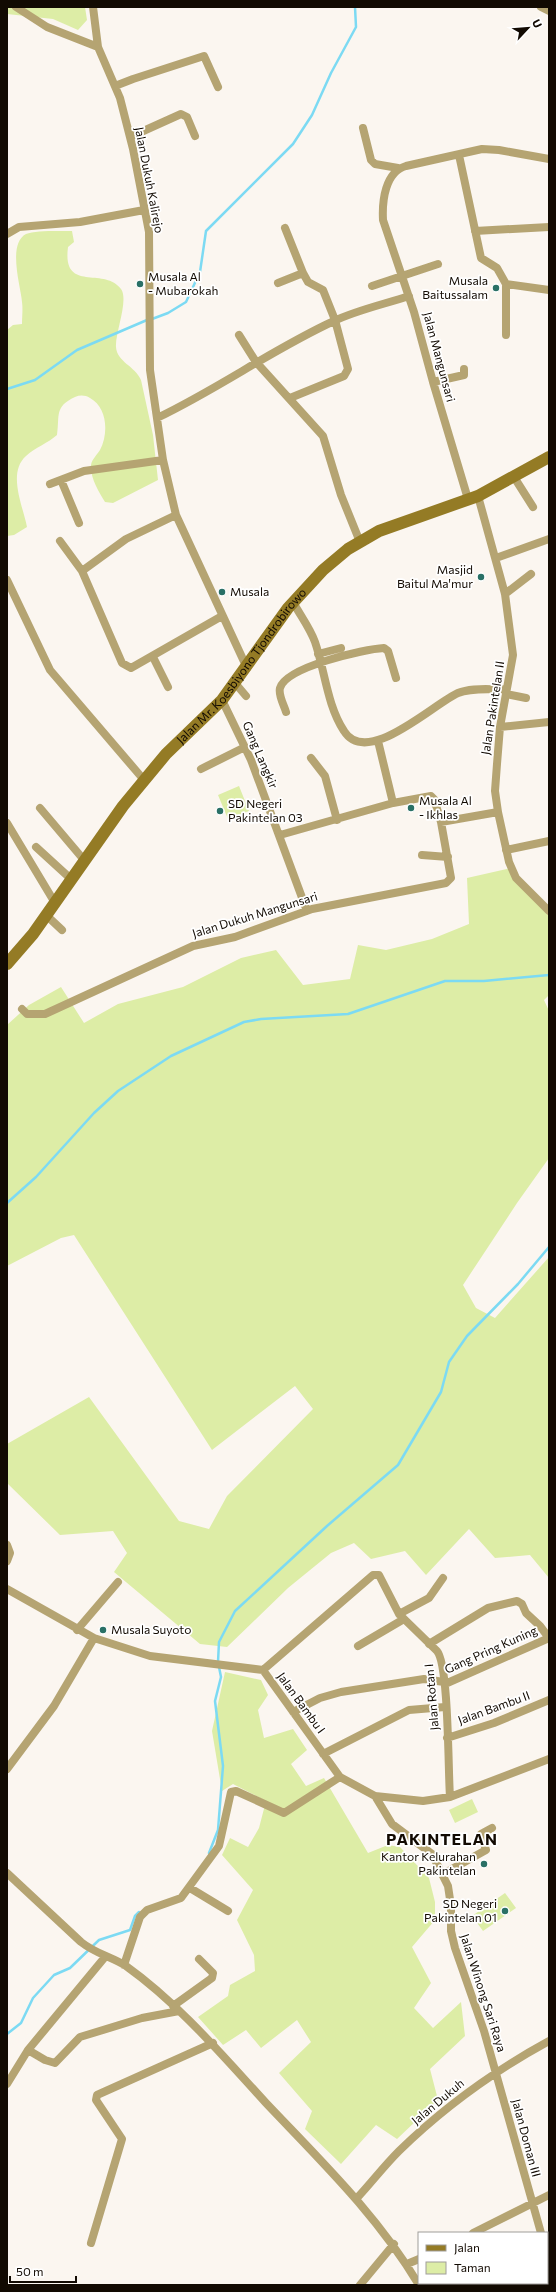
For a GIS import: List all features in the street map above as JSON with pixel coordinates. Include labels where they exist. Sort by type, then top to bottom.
[{"type":"main road","name":"Jalan Mr. Koesbiyono Tjondrobirowo","points":[[7,964],[16,955],[55,903],[84,860],[144,780],[166,754],[222,700],[247,668],[293,602],[323,570],[360,542],[391,526],[473,497],[514,477],[549,457]]},
{"type":"street","points":[[16,7],[47,26],[98,47]]},
{"type":"street","name":"Jalan Dukuh Kalirejo","points":[[93,7],[98,47],[115,86],[130,137],[148,232],[151,310],[150,370],[163,460],[176,515],[247,668]]},
{"type":"street","points":[[541,7],[549,11]]},
{"type":"street","points":[[115,86],[204,56],[218,87]]},
{"type":"street","points":[[130,137],[181,114],[187,117],[196,136]]},
{"type":"street","points":[[363,128],[371,160],[375,164],[398,168],[482,149],[506,151],[549,159]]},
{"type":"street","points":[[459,155],[481,258],[497,268],[506,284],[506,335]]},
{"type":"street","name":"Jalan Mangunsari","points":[[398,168],[387,187],[382,205],[383,220],[403,276],[433,382],[473,497]]},
{"type":"street","points":[[7,234],[19,227],[80,222],[144,210]]},
{"type":"street","points":[[475,231],[549,227]]},
{"type":"street","points":[[285,228],[308,282],[323,290],[335,320],[348,364],[347,373],[290,398]]},
{"type":"street","points":[[372,286],[438,264]]},
{"type":"street","points":[[278,283],[303,273]]},
{"type":"street","points":[[506,284],[549,290]]},
{"type":"street","points":[[157,418],[192,401],[256,362],[335,320],[409,296]]},
{"type":"street","points":[[239,335],[256,362],[290,398],[325,440],[341,495],[360,542]]},
{"type":"street","points":[[433,382],[464,376],[464,370]]},
{"type":"street","points":[[50,484],[84,471],[163,460]]},
{"type":"street","points":[[514,477],[533,507]]},
{"type":"street","points":[[61,480],[78,523]]},
{"type":"street","name":"Jalan Pakintelan II","points":[[473,497],[496,558],[505,594],[513,655],[500,727],[495,791],[498,812],[506,850],[516,878],[549,911]]},
{"type":"street","points":[[82,571],[126,539],[176,515]]},
{"type":"street","points":[[496,558],[549,539]]},
{"type":"street","points":[[60,541],[82,571],[122,663],[131,668],[153,657],[222,616]]},
{"type":"street","points":[[505,594],[531,574]]},
{"type":"street","points":[[7,580],[50,670],[144,780]]},
{"type":"street","points":[[293,602],[309,630],[318,654],[334,708],[345,732],[352,740],[362,743],[378,741],[407,726],[458,694],[470,690],[506,692],[526,698]]},
{"type":"street","points":[[318,654],[341,648]]},
{"type":"street","points":[[286,712],[280,692],[282,684],[298,670],[320,663],[384,648],[388,651],[396,678]]},
{"type":"street","points":[[153,657],[168,687]]},
{"type":"street","points":[[235,683],[246,696]]},
{"type":"street","name":"Gang Langkir","points":[[222,700],[245,747],[280,834],[290,868],[307,911]]},
{"type":"street","points":[[500,727],[549,722]]},
{"type":"street","points":[[378,741],[393,803]]},
{"type":"street","points":[[201,769],[245,747]]},
{"type":"street","points":[[311,758],[327,780],[337,820]]},
{"type":"street","name":"Jalan Dukuh Mangunsari","points":[[22,1009],[26,1014],[45,1014],[188,948],[235,937],[307,911],[446,883],[451,878],[441,822],[434,799],[431,796],[393,803],[337,820],[280,834]]},
{"type":"street","points":[[40,808],[84,860]]},
{"type":"street","points":[[441,822],[498,812]]},
{"type":"street","points":[[7,823],[55,903]]},
{"type":"street","points":[[506,850],[549,841]]},
{"type":"street","points":[[36,847],[71,879]]},
{"type":"street","points":[[422,855],[448,857]]},
{"type":"street","points":[[46,915],[62,930]]},
{"type":"street","points":[[7,1545],[10,1553],[7,1561]]},
{"type":"street","name":"Jalan Rotan I","points":[[373,1575],[379,1575],[402,1617],[430,1644],[441,1658],[446,1707],[450,1797]]},
{"type":"street","name":"Jalan Bambu I","points":[[373,1575],[263,1670],[340,1777],[375,1796]]},
{"type":"street","points":[[358,1646],[429,1598],[443,1578]]},
{"type":"street","points":[[78,1630],[118,1582]]},
{"type":"street","points":[[7,1589],[94,1638],[150,1656],[263,1670]]},
{"type":"street","points":[[430,1644],[488,1608],[517,1601],[522,1604],[526,1613],[540,1626],[549,1638]]},
{"type":"street","points":[[7,1769],[54,1706],[94,1638]]},
{"type":"street","name":"Gang Pring Kuning","points":[[444,1683],[549,1638]]},
{"type":"street","points":[[293,1712],[320,1698],[341,1692],[424,1679],[444,1683]]},
{"type":"street","name":"Jalan Bambu II","points":[[447,1738],[494,1723],[549,1700]]},
{"type":"street","points":[[323,1754],[409,1710],[446,1707]]},
{"type":"street","points":[[375,1796],[423,1801],[450,1797],[549,1759]]},
{"type":"street","points":[[124,1965],[140,1917],[147,1910],[177,1900],[190,1888],[219,1846],[231,1792],[236,1791],[284,1813],[340,1777]]},
{"type":"street","name":"Jalan Winong Sari Raya","points":[[375,1796],[392,1824],[432,1854],[443,1874],[448,1886],[451,1906],[451,1931],[495,2072]]},
{"type":"street","points":[[443,1874],[486,1850],[481,1834],[492,1828]]},
{"type":"street","points":[[7,1873],[81,1942],[94,1952],[124,1965],[176,2008],[213,2043],[357,2198],[394,2244],[418,2283]]},
{"type":"street","points":[[190,1888],[228,1911]]},
{"type":"street","points":[[7,2084],[28,2050],[105,1957]]},
{"type":"street","points":[[28,2050],[45,2060],[55,2063],[80,2037],[176,2008],[212,1978],[213,1973],[200,1959]]},
{"type":"street","name":"Jalan Dukuh","points":[[357,2198],[399,2151],[446,2109],[495,2072],[549,2041]]},
{"type":"street","points":[[91,2242],[122,2139],[96,2100],[96,2095],[213,2043]]},
{"type":"street","name":"Jalan Doman III","points":[[495,2072],[541,2232]]},
{"type":"street","points":[[475,2232],[532,2205],[549,2195]]},
{"type":"street","points":[[360,2285],[394,2244]]},
{"type":"street","points":[[407,2264],[418,2259]]},
{"type":"green space","points":[[7,7],[85,7],[87,20],[78,30],[53,19],[7,14]]},
{"type":"green space","points":[[48,231],[72,231],[74,242],[68,247],[68,261],[71,270],[78,275],[105,279],[114,283],[121,289],[123,294],[123,308],[117,334],[116,347],[119,357],[135,371],[141,380],[153,435],[158,480],[113,503],[105,502],[95,485],[91,470],[93,459],[100,450],[105,436],[105,421],[103,414],[96,402],[90,398],[86,396],[75,397],[64,404],[59,412],[57,435],[26,456],[20,463],[17,480],[18,490],[27,527],[14,535],[7,536],[7,330],[13,325],[22,324],[22,305],[16,266],[17,247],[20,239],[26,234]]},
{"type":"green space","points":[[239,786],[249,811],[228,819],[218,795]]},
{"type":"green space","points":[[511,868],[549,915],[549,995],[544,1000],[549,1011],[549,1158],[517,1203],[463,1285],[476,1308],[495,1318],[549,1257],[549,1578],[530,1555],[495,1558],[469,1529],[426,1575],[405,1551],[371,1559],[354,1543],[331,1553],[288,1588],[227,1647],[200,1644],[114,1572],[127,1553],[113,1531],[60,1535],[7,1483],[7,1444],[89,1397],[179,1521],[209,1529],[227,1496],[313,1409],[295,1386],[212,1450],[74,1235],[61,1238],[7,1266],[7,1025],[29,1005],[61,987],[84,1023],[118,1004],[183,987],[241,958],[276,950],[303,985],[350,979],[358,945],[386,950],[432,939],[469,924],[467,878]]},
{"type":"green space","points":[[225,1672],[261,1680],[268,1695],[258,1710],[264,1738],[293,1729],[307,1750],[291,1764],[306,1786],[324,1778],[368,1853],[388,1845],[400,1847],[429,1878],[435,1902],[435,1920],[412,1947],[431,1983],[414,2008],[433,2028],[461,2002],[465,2036],[430,2069],[438,2100],[397,2139],[376,2125],[341,2164],[305,2129],[312,2111],[279,2073],[311,2042],[297,2020],[261,2048],[246,2030],[223,2045],[198,2017],[228,1996],[230,1985],[255,1971],[254,1955],[237,1920],[253,1890],[222,1855],[230,1838],[248,1847],[259,1828],[266,1801],[233,1784],[222,1791],[212,1731]]},
{"type":"green space","points":[[472,1799],[478,1812],[455,1823],[449,1810]]},
{"type":"green space","points":[[505,1893],[516,1908],[483,1931],[472,1916]]},
{"type":"waterway","points":[[152,319],[168,313],[186,302],[200,272],[206,231],[293,144],[312,115],[331,73],[356,27],[355,7]]},
{"type":"waterway","points":[[7,389],[35,380],[77,350],[147,320]]},
{"type":"waterway","points":[[7,1203],[36,1177],[94,1113],[118,1091],[171,1056],[244,1022],[261,1019],[348,1014],[445,981],[484,981],[549,975]]},
{"type":"waterway","points":[[218,1662],[219,1642],[235,1611],[327,1526],[398,1465],[441,1392],[449,1362],[467,1336],[518,1284],[549,1247]]},
{"type":"waterway","points":[[209,1853],[218,1830],[223,1766],[215,1701],[221,1677],[219,1667]]},
{"type":"waterway","points":[[7,2034],[21,2023],[33,1998],[54,1975],[70,1968],[99,1940],[130,1930],[135,1916],[139,1912]]},
{"type":"place","name":"Musala Al - Mubarokah","points":[[140,284]]},
{"type":"place","name":"Musala Baitussalam","points":[[496,288]]},
{"type":"place","name":"Masjid Baitul Ma'mur","points":[[481,577]]},
{"type":"place","name":"Musala","points":[[222,592]]},
{"type":"place","name":"Musala Al - Ikhlas","points":[[411,808]]},
{"type":"place","name":"SD Negeri Pakintelan 03","points":[[220,811]]},
{"type":"place","name":"Musala Suyoto","points":[[103,1630]]},
{"type":"place","name":"Kantor Kelurahan Pakintelan","points":[[484,1864]]},
{"type":"place","name":"SD Negeri Pakintelan 01","points":[[505,1911]]},
{"type":"district","name":"PAKINTELAN","points":[[442,1839]]}]
